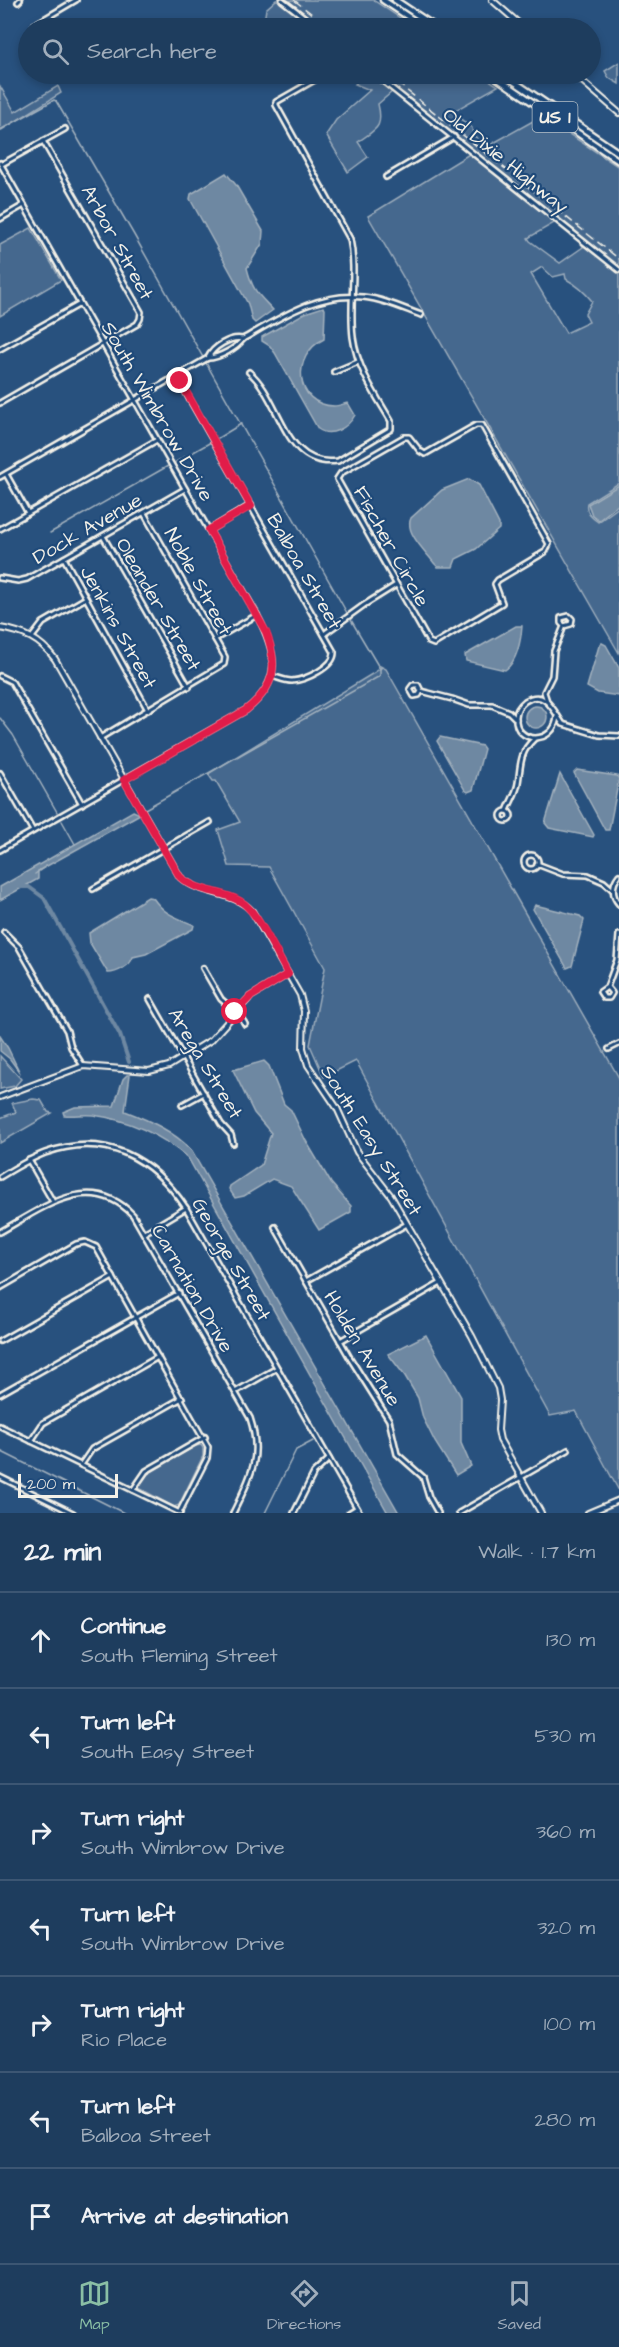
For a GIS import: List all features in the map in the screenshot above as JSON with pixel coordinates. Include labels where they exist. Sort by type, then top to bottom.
[{"type":"main road","points":[[383,0],[410,18]]},
{"type":"main road","points":[[395,0],[422,18]]},
{"type":"main road","name":"US 1","points":[[506,84],[619,161]]},
{"type":"main road","name":"US 1","points":[[518,84],[619,153]]},
{"type":"street","points":[[46,18],[76,0]]},
{"type":"street","points":[[282,0],[305,18]]},
{"type":"street","points":[[492,0],[513,18]]},
{"type":"street","points":[[249,372],[258,381],[300,451],[314,460],[328,462],[346,457],[391,429],[391,421],[358,362],[353,337],[354,254],[351,238],[276,105],[276,102],[308,84]]},
{"type":"street","name":"Old Dixie Highway","points":[[387,84],[619,270]]},
{"type":"street","points":[[586,84],[619,113]]},
{"type":"street","points":[[0,164],[65,129]]},
{"type":"street","points":[[386,177],[454,137]]},
{"type":"street","name":"Arbor Street","points":[[0,403],[137,324],[140,319],[141,312],[43,141]]},
{"type":"street","name":"South Wimbrow Drive","points":[[0,164],[257,615],[273,648],[272,676]]},
{"type":"street","points":[[0,219],[24,205]]},
{"type":"street","points":[[0,477],[208,358],[214,358],[227,351],[241,343],[243,339],[306,304],[324,299],[353,297],[382,301],[421,315]]},
{"type":"street","points":[[0,349],[80,304]]},
{"type":"street","points":[[208,358],[210,352],[232,339],[243,339]]},
{"type":"street","points":[[223,344],[227,351]]},
{"type":"street","points":[[334,372],[358,362]]},
{"type":"street","name":"Balboa Street","points":[[177,377],[334,652],[334,658],[330,663],[303,679],[289,681],[272,676]]},
{"type":"street","name":"Fischer Circle","points":[[476,425],[482,425],[549,544],[548,549],[498,579],[495,584],[502,603],[434,644],[429,642],[396,585],[337,479],[338,476],[404,437],[409,437],[425,454],[476,425]]},
{"type":"street","points":[[0,529],[158,440]]},
{"type":"street","points":[[6,474],[28,513]]},
{"type":"street","name":"Dock Avenue","points":[[0,578],[24,581],[185,489]]},
{"type":"street","points":[[209,530],[251,506]]},
{"type":"street","name":"Noble Street","points":[[144,513],[225,657],[224,664],[189,687]]},
{"type":"street","name":"Oleander Street","points":[[103,536],[189,687]]},
{"type":"street","name":"Jenkins Street","points":[[64,558],[148,710]]},
{"type":"street","points":[[324,634],[396,585]]},
{"type":"street","points":[[0,628],[33,636],[43,623],[86,598]]},
{"type":"street","points":[[215,639],[257,615]]},
{"type":"street","points":[[563,724],[546,736],[535,738],[526,736],[519,729],[516,719],[518,709],[525,701],[537,698],[544,692],[552,676],[554,651],[564,626]]},
{"type":"street","name":"South Easy Street","points":[[33,636],[56,659],[180,877],[187,883],[231,897],[247,905],[288,974],[303,1003],[303,1048],[308,1065],[337,1108],[357,1152],[385,1187],[407,1224],[498,1388],[500,1440],[541,1513]]},
{"type":"street","points":[[0,676],[12,682],[82,804]]},
{"type":"street","points":[[0,850],[246,710],[258,700],[272,676]]},
{"type":"street","points":[[100,738],[189,687]]},
{"type":"street","points":[[421,692],[469,705],[492,705],[509,712],[516,719]]},
{"type":"street","points":[[544,692],[547,701]]},
{"type":"street","points":[[537,698],[553,706],[563,724],[599,735],[619,736]]},
{"type":"street","points":[[509,712],[518,709]]},
{"type":"street","points":[[555,728],[557,716]]},
{"type":"street","points":[[526,736],[528,745]]},
{"type":"street","points":[[507,811],[517,788],[519,766],[528,745],[535,738]]},
{"type":"street","points":[[0,773],[33,831]]},
{"type":"street","points":[[93,888],[210,822]]},
{"type":"street","points":[[537,864],[529,868],[525,860],[529,856],[534,856],[537,864],[563,874],[581,873],[604,882],[613,890]]},
{"type":"street","points":[[604,882],[612,881],[618,876]]},
{"type":"street","points":[[618,876],[613,890],[614,897],[619,904]]},
{"type":"street","points":[[4,932],[19,947],[67,1031],[71,1047],[82,1066]]},
{"type":"street","points":[[607,987],[617,960],[619,935]]},
{"type":"street","points":[[203,968],[221,999],[245,1024]]},
{"type":"street","points":[[0,1097],[82,1066],[149,1071],[163,1069],[211,1040],[250,997],[288,974]]},
{"type":"street","name":"Arega Street","points":[[150,999],[221,1124],[231,1135],[233,1143]]},
{"type":"street","points":[[609,1049],[619,1044]]},
{"type":"street","points":[[182,1105],[204,1093]]},
{"type":"street","name":"George Street","points":[[0,1176],[29,1160],[63,1148],[86,1146],[107,1148],[132,1155],[152,1167],[172,1187],[186,1208],[360,1513]]},
{"type":"street","points":[[29,1160],[53,1202]]},
{"type":"street","name":"Carnation Drive","points":[[0,1232],[53,1202],[78,1195],[109,1197],[124,1205],[133,1215],[250,1418],[257,1448],[254,1471],[233,1513]]},
{"type":"street","points":[[144,1233],[186,1208]]},
{"type":"street","points":[[306,1281],[407,1224]]},
{"type":"street","name":"Holden Avenue","points":[[275,1227],[340,1341],[389,1420],[397,1454],[423,1477],[429,1497],[438,1513]]},
{"type":"street","points":[[0,1288],[76,1244],[85,1242],[96,1247],[205,1437],[208,1447],[207,1458],[180,1513],[0,1426]]},
{"type":"street","points":[[0,1341],[113,1277]]},
{"type":"street","points":[[340,1341],[441,1283]]},
{"type":"street","points":[[0,1394],[179,1293]]},
{"type":"street","points":[[31,1441],[43,1423],[158,1357]]},
{"type":"street","points":[[235,1392],[277,1368]]},
{"type":"street","points":[[81,1465],[92,1449],[182,1398]]},
{"type":"street","points":[[132,1490],[146,1471],[205,1437]]},
{"type":"street","points":[[459,1513],[568,1450]]},
{"type":"street","points":[[294,1513],[314,1473],[329,1459]]},
{"type":"street","points":[[0,1477],[73,1513]]},
{"type":"street","points":[[588,1513],[619,1500]]},
{"type":"street","points":[[349,1513],[357,1508]]},
{"type":"shaded area","points":[[279,0],[302,18],[265,18],[266,9]]},
{"type":"shaded area","points":[[287,0],[373,0],[400,18],[311,18]]},
{"type":"shaded area","points":[[619,62],[619,84],[609,78],[605,71]]},
{"type":"shaded area","points":[[355,84],[384,84],[393,91],[378,104],[380,119],[377,127],[358,142],[368,157],[348,172],[326,135],[336,120],[370,90]]},
{"type":"shaded area","points":[[390,84],[495,84],[498,86],[452,112],[472,128],[473,135],[488,146],[542,116],[619,167],[619,267]]},
{"type":"shaded area","points":[[0,86],[15,112],[58,86],[61,93],[0,131]]},
{"type":"shaded area","points":[[471,153],[556,222],[528,238],[530,241],[560,263],[583,247],[580,240],[619,272],[619,483],[587,503],[587,509],[598,522],[619,507],[619,653],[368,216]],"holes":[[[542,267],[553,277],[565,274],[566,279],[580,288],[592,301],[585,314],[589,322],[566,333],[531,274]]]},
{"type":"shaded area","points":[[226,173],[236,185],[263,231],[262,244],[247,268],[254,288],[273,310],[255,323],[248,304],[190,199],[191,194]]},
{"type":"shaded area","points":[[31,228],[61,280],[0,316],[0,245]]},
{"type":"shaded area","points":[[323,307],[325,309],[324,339],[313,346],[306,356],[302,367],[302,378],[305,389],[311,397],[321,403],[334,406],[348,403],[355,415],[343,428],[333,432],[323,432],[318,429],[275,353],[262,341],[262,337],[305,313]]},
{"type":"shaded area","points":[[469,479],[479,485],[499,524],[499,529],[476,549],[456,559],[453,567],[438,567],[413,535],[411,518],[442,490]]},
{"type":"shaded area","points":[[619,485],[619,504],[599,520],[592,515],[588,504]]},
{"type":"shaded area","points":[[516,626],[522,626],[519,644],[513,662],[505,670],[466,661],[465,655]]},
{"type":"shaded area","points":[[602,643],[606,645],[619,668],[619,696],[598,693],[587,687],[599,646]]},
{"type":"shaded area","points":[[380,666],[386,669],[619,1078],[619,1491],[576,1411],[550,1416],[356,1061],[324,1077],[310,1045],[325,968],[269,867],[229,866],[218,830],[240,822],[216,781],[213,781],[208,774],[372,674],[381,668]]},
{"type":"shaded area","points":[[532,706],[540,706],[547,713],[547,721],[540,728],[532,728],[525,721],[525,713]]},
{"type":"shaded area","points":[[440,737],[482,746],[484,749],[473,790],[468,792],[465,790],[437,741]]},
{"type":"shaded area","points":[[577,770],[617,776],[619,779],[609,830],[605,830],[574,773]]},
{"type":"shaded area","points":[[560,774],[594,835],[593,837],[549,828],[545,823]]},
{"type":"shaded area","points":[[133,811],[140,814],[38,871],[38,879],[0,900],[0,887]]},
{"type":"shaded area","points":[[148,897],[153,898],[171,915],[194,925],[193,929],[146,954],[133,957],[123,968],[108,973],[90,943],[89,933]]},
{"type":"shaded area","points":[[535,905],[580,916],[584,920],[572,966],[567,968],[533,909]]},
{"type":"shaded area","points":[[0,1036],[20,1073],[10,1059],[0,1051]]},
{"type":"shaded area","points":[[0,1056],[21,1079],[15,1086],[0,1089]]},
{"type":"shaded area","points":[[264,1061],[269,1066],[284,1104],[291,1110],[331,1183],[351,1206],[351,1212],[319,1230],[291,1186],[272,1179],[244,1196],[235,1198],[229,1189],[261,1165],[271,1133],[254,1113],[233,1070]]},
{"type":"shaded area","points":[[130,1075],[125,1111],[169,1132],[191,1150],[399,1513],[388,1513],[188,1158],[167,1142],[132,1124],[93,1115],[64,1115],[63,1112],[75,1107],[114,1106],[123,1079]]},
{"type":"shaded area","points":[[33,1099],[41,1100],[48,1112],[52,1113],[0,1143],[0,1118],[16,1112],[12,1103]]},
{"type":"shaded area","points":[[426,1335],[461,1397],[461,1443],[471,1466],[456,1475],[423,1418],[418,1398],[388,1354]]},
{"type":"shaded area","points":[[201,1445],[203,1456],[179,1505],[174,1507],[137,1487],[146,1475],[195,1446]]},
{"type":"waterway","points":[[0,130],[54,100],[56,101],[347,613]]},
{"type":"waterway","points":[[218,438],[241,424]]},
{"type":"waterway","points":[[176,462],[211,442]]},
{"type":"waterway","points":[[50,533],[168,466]]},
{"type":"waterway","points":[[145,809],[378,677],[380,669],[351,620]]},
{"type":"waterway","points":[[0,718],[13,735],[57,812]]},
{"type":"waterway","points":[[62,821],[75,844]]},
{"type":"waterway","points":[[35,874],[46,866]]},
{"type":"waterway","points":[[20,887],[29,887],[44,898],[120,1035],[129,1062]]},
{"type":"waterway","points":[[265,1513],[296,1450],[313,1441]]},
{"type":"waterway","points":[[0,1451],[124,1513]]},
{"type":"railway","points":[[294,0],[317,18]]},
{"type":"railway","points":[[399,84],[619,259]]},
{"type":"route","points":[[180,381],[251,506],[209,530],[273,648],[272,676],[258,700],[246,710],[124,780],[180,877],[195,888],[231,897],[247,905],[288,974],[250,997],[235,1012]]}]
